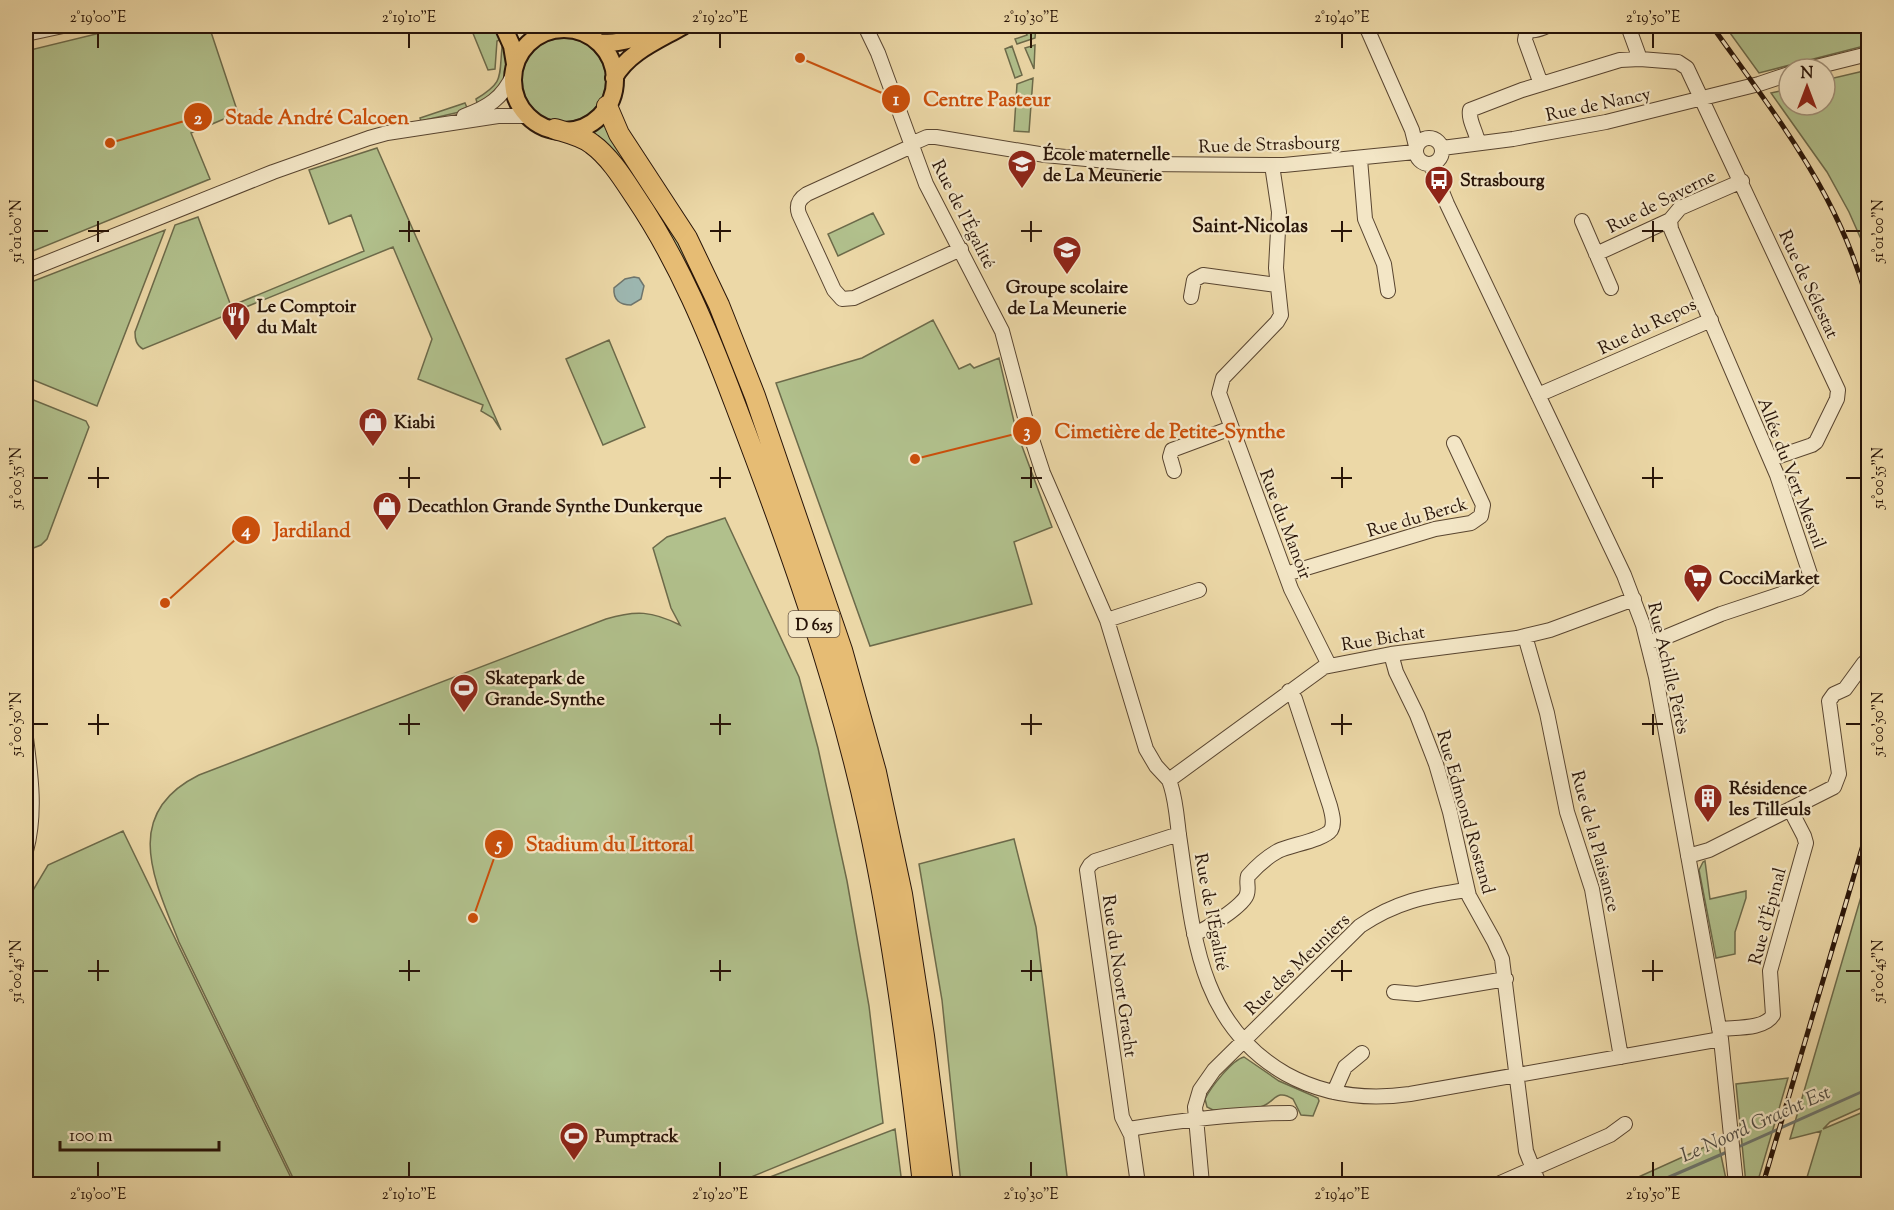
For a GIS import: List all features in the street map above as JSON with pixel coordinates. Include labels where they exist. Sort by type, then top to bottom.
[{"type":"highway","name":"D 625","points":[[607,106],[619,134],[687,238],[719,305],[750,384],[842,650],[873,761],[900,883],[924,1036],[943,1185]]},
{"type":"highway","name":"D 625","points":[[555,129],[588,141],[601,152],[625,182],[669,250],[698,308],[799,580],[843,720],[874,851],[897,984],[923,1185]]},
{"type":"main road","points":[[503,26],[512,46],[515,96],[521,107],[539,124],[568,130],[585,126],[596,119],[607,106],[613,90],[614,78],[610,60],[597,42],[578,31],[546,28],[528,43],[514,70]]},
{"type":"main road","points":[[597,42],[624,41],[664,26]]},
{"type":"main road","points":[[614,78],[622,65],[630,58],[683,26]]},
{"type":"street","points":[[26,34],[63,26]]},
{"type":"street","name":"Rue de l'Égalité","points":[[865,26],[878,53],[929,190],[1000,326],[1043,473],[1107,620],[1146,749],[1156,766],[1169,780],[1174,795],[1200,963],[1211,992],[1226,1020],[1243,1041],[1264,1059],[1290,1076],[1334,1092],[1367,1097],[1393,1097],[1621,1057],[1720,1034]]},
{"type":"street","points":[[1366,26],[1412,130],[1416,149],[1420,162],[1431,165],[1439,160],[1442,148],[1437,141],[1429,138],[1421,140],[1416,149]]},
{"type":"street","points":[[1541,84],[1526,42],[1525,27],[1534,30],[1548,26]]},
{"type":"street","points":[[1478,143],[1469,115],[1471,109],[1541,84],[1620,60],[1640,59],[1628,26]]},
{"type":"street","points":[[1837,62],[1869,54]]},
{"type":"street","name":"Rue de Sélestat","points":[[1640,59],[1678,62],[1689,71],[1838,390],[1837,399],[1816,442],[1771,459]]},
{"type":"street","points":[[1837,70],[1869,62]]},
{"type":"street","points":[[416,128],[483,109],[502,94],[514,70]]},
{"type":"street","name":"Rue de Nancy","points":[[1442,148],[1577,128],[1702,99],[1777,78]]},
{"type":"street","name":"Rue de Nancy","points":[[1760,84],[1777,82]]},
{"type":"street","points":[[26,271],[328,151],[378,135],[498,116],[529,116]]},
{"type":"street","name":"Rue de Strasbourg","points":[[961,249],[854,298],[842,299],[834,290],[799,214],[799,200],[807,194],[924,138],[933,137],[1045,155],[1126,163],[1272,165],[1360,159],[1416,149]]},
{"type":"street","points":[[1360,159],[1365,219],[1384,264],[1388,291]]},
{"type":"street","name":"Rue du Manoir","points":[[1272,165],[1279,216],[1277,285],[1281,307],[1279,319],[1228,372],[1220,385],[1220,398],[1286,574],[1329,665]]},
{"type":"street","name":"Rue Achille Pérès","points":[[1431,165],[1442,193],[1634,599],[1648,642],[1720,1034],[1737,1185]]},
{"type":"street","name":"Rue de Saverne","points":[[1596,254],[1670,220],[1680,208],[1742,182]]},
{"type":"street","name":"Rue du Repos","points":[[1538,395],[1711,320],[1671,229],[1670,220]]},
{"type":"street","name":"Rue de Saverne","points":[[1582,221],[1611,288]]},
{"type":"street","points":[[1191,297],[1193,282],[1199,276],[1277,285]]},
{"type":"street","name":"Allée du Vert Mesnil","points":[[1648,642],[1662,639],[1721,614],[1799,588],[1808,581],[1809,570],[1771,459],[1711,320]]},
{"type":"street","points":[[1174,471],[1170,457],[1172,450],[1231,428]]},
{"type":"street","name":"Rue du Berck","points":[[1286,574],[1430,531],[1477,520],[1483,512],[1483,505],[1454,443]]},
{"type":"street","points":[[1107,620],[1198,590]]},
{"type":"street","name":"Rue Bichat","points":[[1169,780],[1315,672],[1329,665],[1525,636],[1550,630],[1634,599]]},
{"type":"street","name":"Rue de la Plaisance","points":[[1525,636],[1547,713],[1567,812],[1592,889],[1621,1057]]},
{"type":"street","name":"Rue Edmond Rostand","points":[[1392,654],[1396,672],[1417,715],[1436,764],[1450,812],[1467,890],[1473,905],[1497,945],[1504,963],[1526,1151],[1539,1185]]},
{"type":"street","points":[[1688,856],[1709,850],[1831,789],[1837,783],[1839,774],[1829,701],[1834,694],[1845,689],[1864,663]]},
{"type":"street","points":[[1194,934],[1207,929],[1244,900],[1248,893],[1248,876],[1262,863],[1281,850],[1331,830],[1333,822],[1329,800],[1295,699],[1289,691]]},
{"type":"street","points":[[26,738],[31,781],[26,851]]},
{"type":"street","name":"Rue d'Épinal","points":[[1720,1034],[1762,1024],[1769,1021],[1773,1015],[1769,979],[1771,966],[1806,843],[1790,809]]},
{"type":"street","name":"Rue du Noort Gracht","points":[[1138,1185],[1132,1138],[1123,1120],[1087,870],[1095,861],[1179,834]]},
{"type":"street","name":"Rue des Meuniers","points":[[1202,1185],[1195,1118],[1196,1101],[1202,1085],[1214,1070],[1348,935],[1368,920],[1409,900],[1467,890]]},
{"type":"street","points":[[1394,992],[1418,994],[1506,979]]},
{"type":"street","points":[[1334,1092],[1345,1067],[1362,1053]]},
{"type":"street","points":[[1129,1129],[1195,1118],[1244,1113],[1290,1113]]},
{"type":"street","points":[[1498,1185],[1610,1135],[1625,1124]]},
{"type":"green space","points":[[129,26],[209,26],[238,113],[191,133],[210,179],[26,254],[26,51]]},
{"type":"green space","points":[[470,26],[495,26],[502,39],[497,41],[495,69],[488,70]]},
{"type":"green space","points":[[1036,26],[1035,38],[1017,44],[1015,39],[1027,35],[1026,30]]},
{"type":"green space","points":[[1725,26],[1868,26],[1868,45],[1821,57],[1777,57],[1777,68],[1759,73]]},
{"type":"green space","points":[[564,38],[587,45],[599,57],[606,80],[599,103],[587,115],[564,122],[541,115],[529,103],[522,80],[529,57],[541,45]]},
{"type":"green space","points":[[506,45],[508,62],[504,84],[478,106],[476,99],[496,83],[500,73],[502,47]]},
{"type":"green space","points":[[1035,45],[1034,69],[1025,48]]},
{"type":"green space","points":[[1012,46],[1022,75],[1015,78],[1005,49]]},
{"type":"green space","points":[[1868,70],[1868,255],[1849,212],[1827,172],[1788,117],[1837,117],[1837,77]]},
{"type":"green space","points":[[1033,78],[1029,132],[1014,131],[1017,84]]},
{"type":"green space","points":[[1777,92],[1777,101],[1771,93]]},
{"type":"green space","points":[[465,103],[468,110],[421,121],[420,118]]},
{"type":"green space","points":[[605,119],[681,245],[717,321],[820,600],[696,288],[588,131],[597,127]]},
{"type":"green space","points":[[377,148],[501,430],[493,418],[481,411],[483,405],[418,379],[432,339],[393,247],[143,349],[139,346],[135,332],[175,225],[198,217],[231,306],[364,251],[351,215],[329,224],[309,170]]},
{"type":"green space","points":[[873,213],[884,234],[838,256],[828,234]]},
{"type":"green space","points":[[165,230],[97,406],[26,377],[26,284]]},
{"type":"green space","points":[[933,320],[959,369],[970,364],[974,368],[999,358],[1016,430],[1052,527],[1014,542],[1032,604],[870,646],[776,383],[862,358]]},
{"type":"green space","points":[[609,340],[645,427],[603,445],[566,359]]},
{"type":"green space","points":[[26,397],[86,421],[89,427],[47,539],[41,545],[26,551]]},
{"type":"green space","points":[[725,518],[799,677],[818,748],[847,881],[869,1006],[883,1123],[734,1184],[296,1184],[179,942],[161,896],[150,850],[152,829],[159,809],[174,791],[199,775],[606,619],[626,614],[644,613],[680,625],[671,608],[653,548],[667,537]]},
{"type":"green space","points":[[123,831],[294,1184],[26,1184],[26,902],[48,865]]},
{"type":"green space","points":[[1014,839],[1036,927],[1068,1184],[961,1184],[942,1000],[919,864]]},
{"type":"green space","points":[[1705,861],[1710,899],[1746,891],[1746,898],[1735,932],[1735,954],[1716,958],[1699,870]]},
{"type":"green space","points":[[1868,873],[1868,1105],[1830,1122],[1823,1129],[1868,1110],[1868,1184],[1805,1184],[1821,1131],[1790,1139]]},
{"type":"green space","points":[[1244,1057],[1279,1081],[1318,1098],[1313,1116],[1301,1115],[1293,1099],[1283,1095],[1259,1107],[1213,1110],[1207,1107],[1205,1099],[1212,1088],[1228,1068]]},
{"type":"green space","points":[[1788,1078],[1757,1184],[1746,1184],[1736,1084]]},
{"type":"green space","points":[[895,1129],[902,1184],[752,1184]]},
{"type":"green space","points":[[1718,1141],[1727,1184],[1623,1184]]},
{"type":"water","points":[[639,278],[644,286],[641,299],[631,305],[621,303],[616,299],[614,288],[625,279]]},
{"type":"waterway","name":"Le Noord Gracht Est","points":[[1736,1148],[1868,1089]]},
{"type":"waterway","name":"Le Noord Gracht Est","points":[[1653,1184],[1727,1152]]},
{"type":"railway","points":[[1712,26],[1772,110],[1814,175],[1845,236],[1868,303]]},
{"type":"railway","points":[[1763,1184],[1868,828]]},
{"type":"place","name":"Centre Pasteur","points":[[800,58]]},
{"type":"place","name":"Stade André Calcoen","points":[[110,143]]},
{"type":"place","name":"École maternelle de La Meunerie","points":[[1022,190]]},
{"type":"place","name":"Strasbourg","points":[[1439,206]]},
{"type":"place","name":"Groupe scolaire de La Meunerie","points":[[1067,276]]},
{"type":"place","name":"Le Comptoir du Malt","points":[[236,342]]},
{"type":"place","name":"Kiabi","points":[[373,448]]},
{"type":"place","name":"Cimetière de Petite-Synthe","points":[[915,459]]},
{"type":"place","name":"Decathlon Grande Synthe Dunkerque","points":[[387,532]]},
{"type":"place","name":"Jardiland","points":[[165,603]]},
{"type":"place","name":"CocciMarket","points":[[1698,604]]},
{"type":"place","name":"Skatepark de Grande-Synthe","points":[[464,714]]},
{"type":"place","name":"Résidence les Tilleuls","points":[[1708,824]]},
{"type":"place","name":"Stadium du Littoral","points":[[473,918]]},
{"type":"place","name":"Pumptrack","points":[[574,1162]]},
{"type":"district","name":"Saint-Nicolas","points":[[1250,225]]}]
